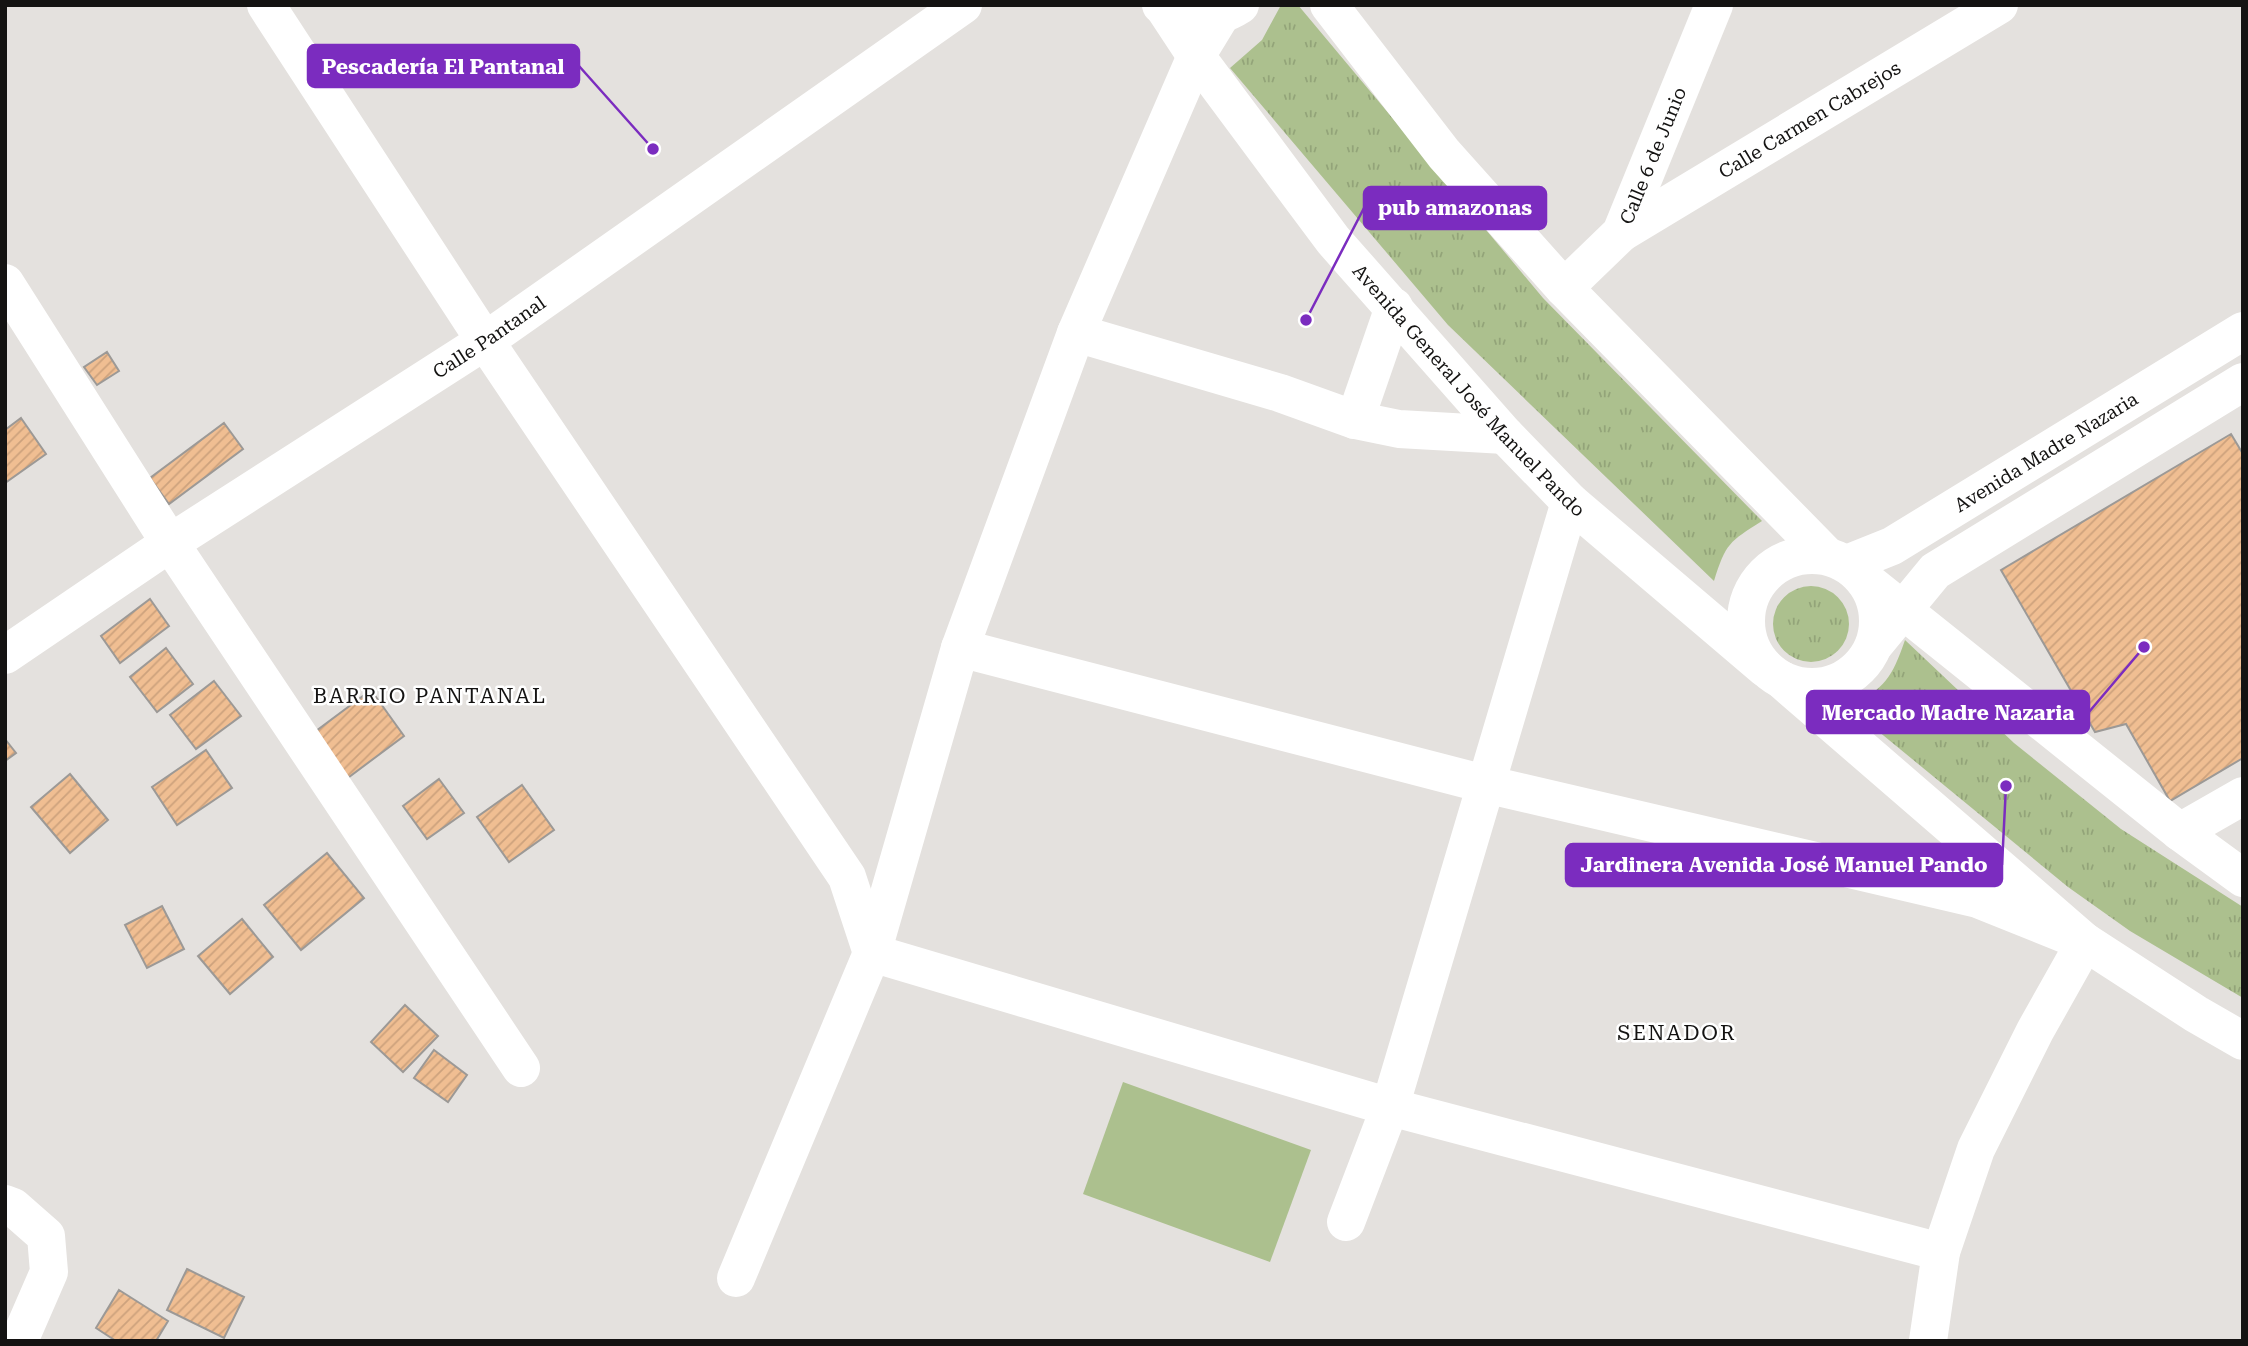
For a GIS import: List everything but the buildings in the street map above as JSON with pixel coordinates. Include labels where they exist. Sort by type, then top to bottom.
[{"type":"street","points":[[266,5],[485,341],[847,877],[872,954]]},
{"type":"street","name":"Calle Pantanal","points":[[5,655],[170,543],[485,341],[963,5]]},
{"type":"street","points":[[1329,5],[1444,154],[1564,288],[1846,566],[1875,599],[1879,622],[1874,645]]},
{"type":"street","name":"Calle 6 de Junio","points":[[1564,288],[1621,233],[1714,5]]},
{"type":"street","name":"Calle Carmen Cabrejos","points":[[1621,233],[1999,5]]},
{"type":"street","points":[[1162,6],[1176,14],[1206,18],[1231,10]]},
{"type":"street","name":"Avenida General José Manuel Pando","points":[[1162,6],[1333,240],[1505,435],[1570,502],[2085,942],[2243,1041]]},
{"type":"street","points":[[736,1278],[872,954],[960,648],[1076,333],[1196,56],[1231,10]]},
{"type":"street","points":[[5,283],[170,543],[521,1068]]},
{"type":"street","points":[[1355,420],[1394,307]]},
{"type":"street","name":"Avenida Madre Nazaria","points":[[1846,566],[1892,546],[2243,331]]},
{"type":"street","points":[[1076,333],[1280,393],[1355,420],[1399,429],[1505,435]]},
{"type":"street","points":[[2243,382],[1935,571],[1903,610],[1874,645],[1863,664],[1845,679],[1823,687],[1801,687],[1774,674],[1754,652],[1747,633],[1747,613],[1752,593],[1763,576],[1781,562],[1803,555],[1846,566],[1903,610],[2180,832],[2243,878]]},
{"type":"street","points":[[1346,1222],[1390,1107],[1570,502]]},
{"type":"street","points":[[960,648],[1485,785],[1978,899],[2085,942],[2035,1031],[1976,1149],[1941,1252],[1932,1337]]},
{"type":"street","points":[[2180,832],[2243,796]]},
{"type":"street","points":[[872,954],[1390,1107],[1941,1252]]},
{"type":"street","points":[[5,1204],[13,1207],[46,1236],[49,1272],[19,1341]]},
{"type":"green space","points":[[1281,5],[1298,5],[1543,298],[1762,521],[1730,545],[1714,581],[1448,325],[1230,68],[1262,40]]},
{"type":"green space","points":[[1811,586],[1825,589],[1838,597],[1846,610],[1849,624],[1846,638],[1838,651],[1825,659],[1811,662],[1797,659],[1784,651],[1776,638],[1773,624],[1776,610],[1784,597],[1797,589]]},
{"type":"green space","points":[[1905,640],[2014,743],[2121,829],[2243,907],[2243,998],[2130,931],[2068,887],[1850,708],[1872,694],[1886,680],[1896,664]]},
{"type":"green space","points":[[1123,1082],[1311,1150],[1270,1262],[1083,1194]]},
{"type":"place","name":"Pescadería El Pantanal","points":[[653,149]]},
{"type":"place","name":"pub amazonas","points":[[1306,320]]},
{"type":"place","name":"Mercado Madre Nazaria","points":[[2144,647]]},
{"type":"place","name":"Jardinera Avenida José Manuel Pando","points":[[2006,786]]},
{"type":"district","name":"BARRIO PANTANAL","points":[[430,696]]},
{"type":"district","name":"SENADOR","points":[[1677,1033]]}]
